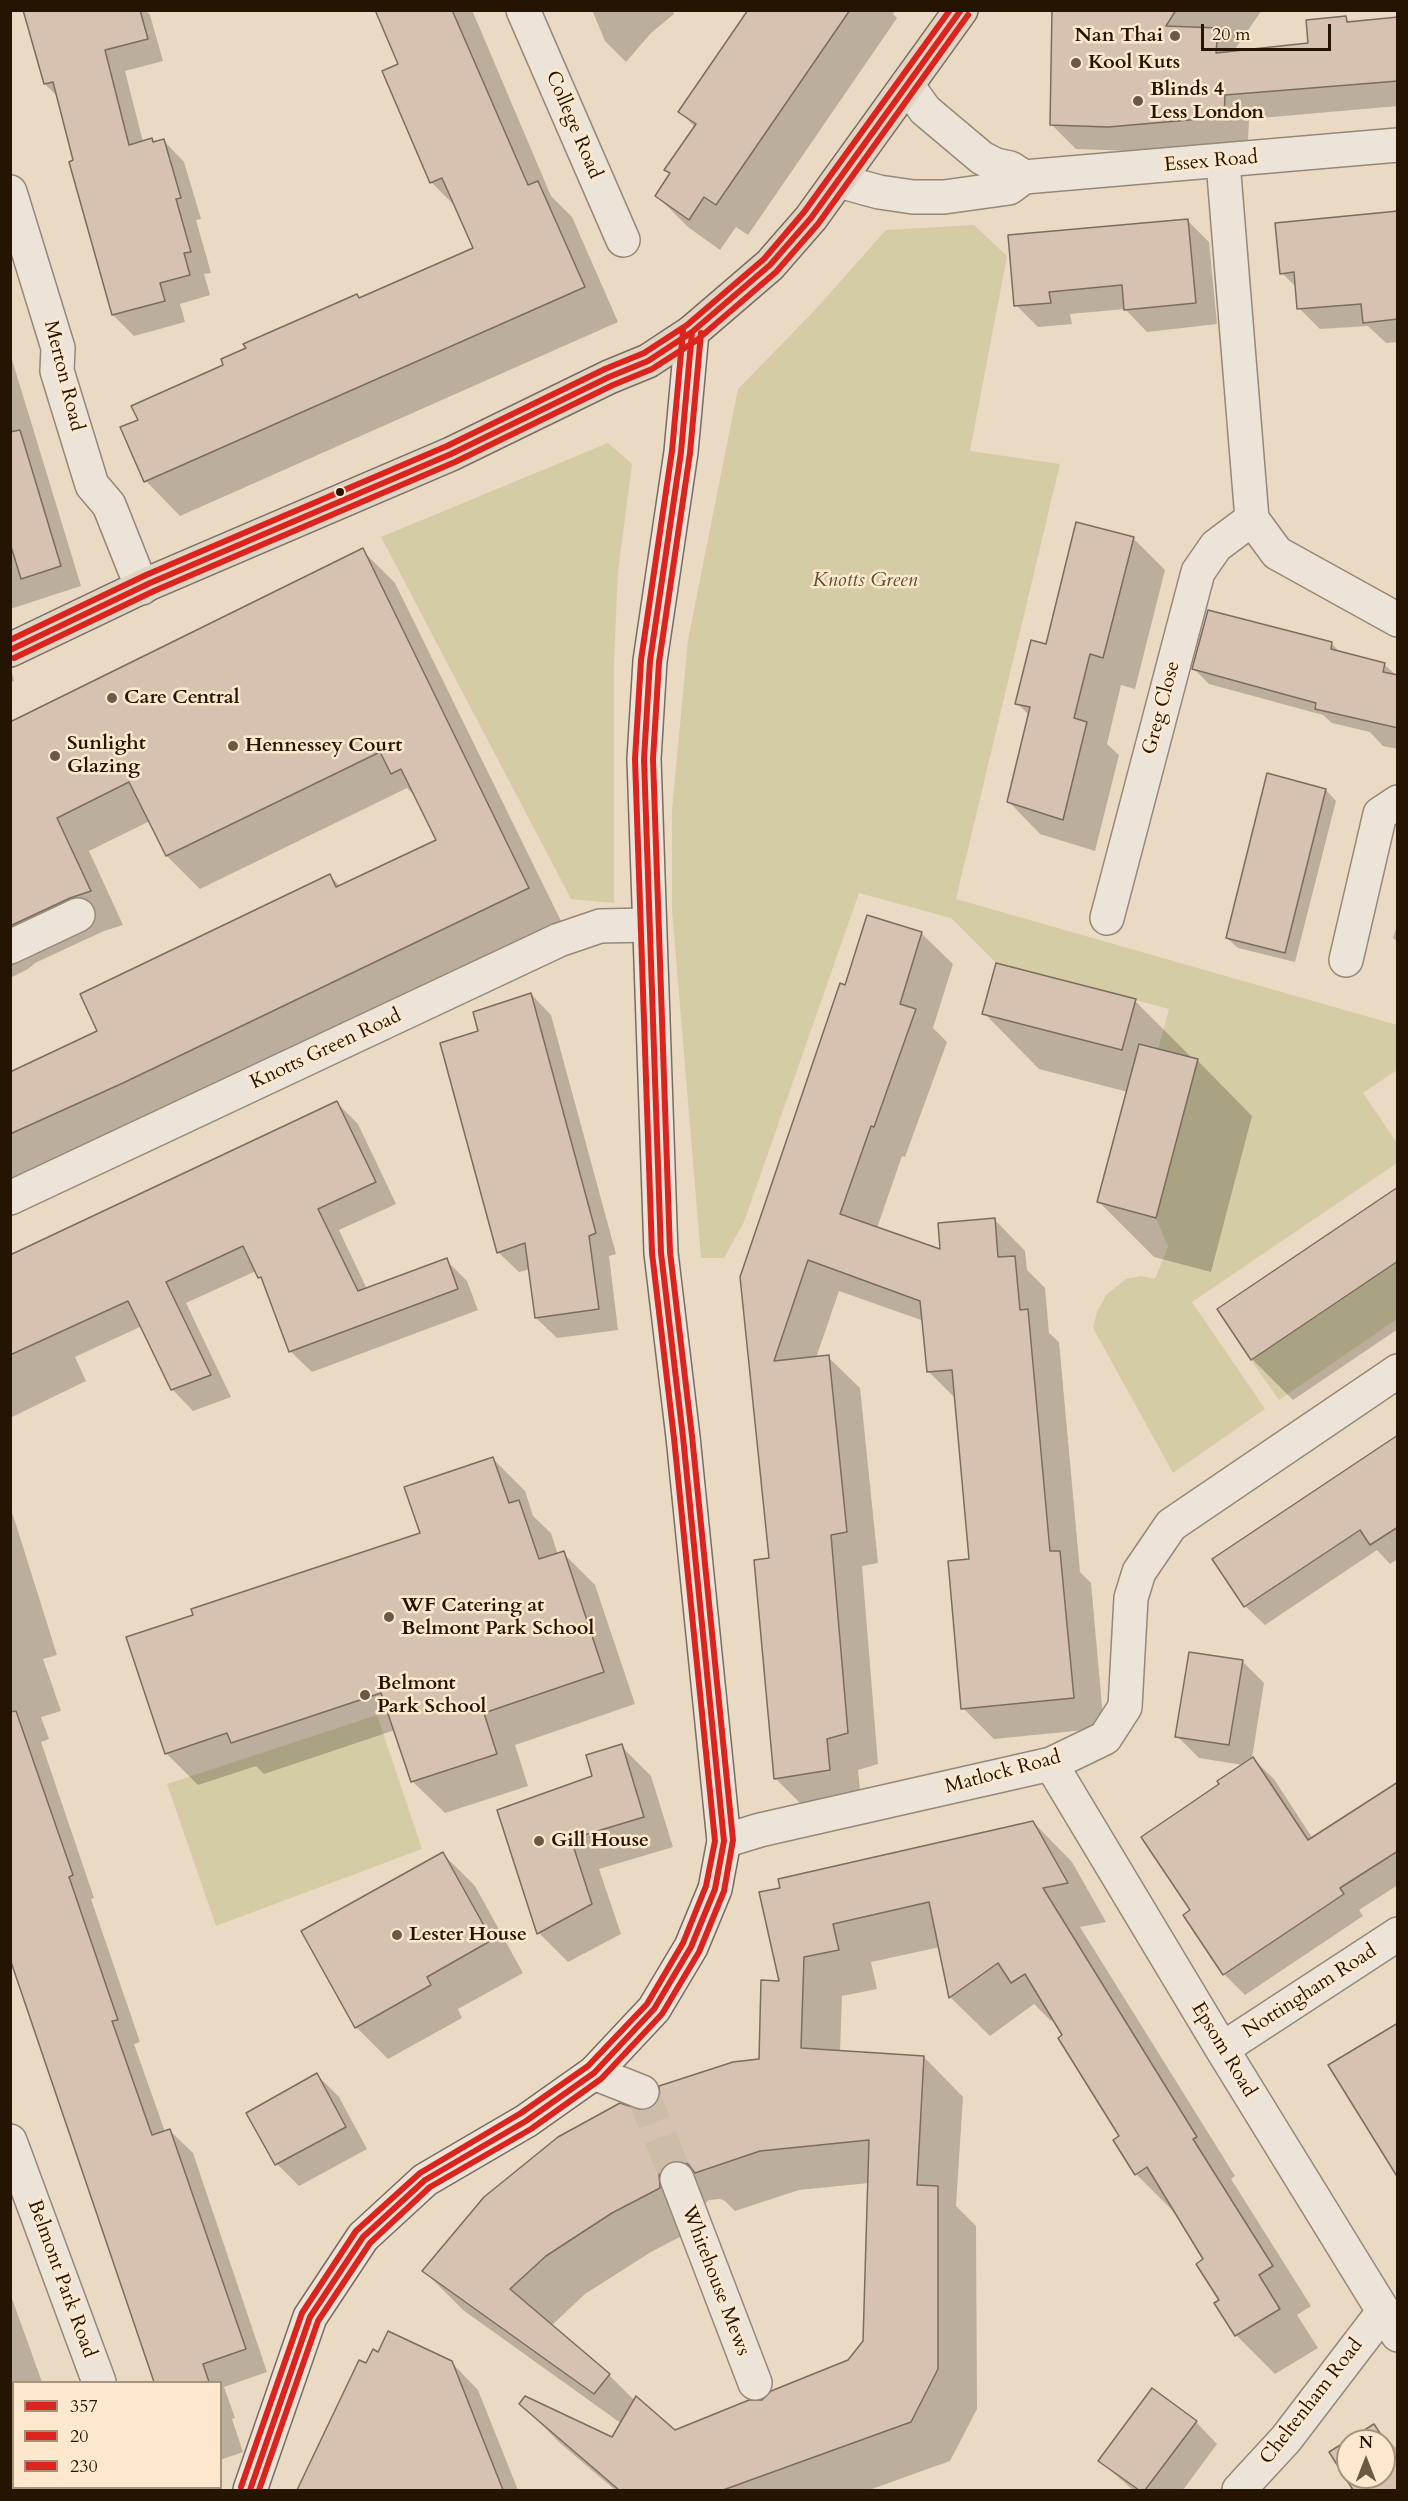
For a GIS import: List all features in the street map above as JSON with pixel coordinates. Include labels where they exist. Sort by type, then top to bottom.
[{"type":"main road","points":[[10,650],[142,588],[451,454],[609,377],[648,361],[693,332],[783,252],[839,181],[961,10]]},
{"type":"street","name":"College Road","points":[[524,10],[623,240]]},
{"type":"street","name":"Essex Road","points":[[907,85],[925,110],[982,158],[996,165],[1010,168],[1024,177]]},
{"type":"street","name":"Essex Road","points":[[839,181],[902,195],[944,197],[1009,188],[1024,177],[1223,162],[1398,145]]},
{"type":"street","points":[[1223,162],[1252,519],[1277,553],[1398,620]]},
{"type":"street","name":"Merton Road","points":[[10,192],[58,348],[57,371],[92,485],[109,506],[142,588]]},
{"type":"street","points":[[250,2490],[310,2317],[363,2237],[425,2180],[526,2121],[594,2073],[654,2009],[691,1947],[715,1889],[724,1841],[683,1437],[663,1275],[648,925],[644,759],[650,661],[681,452],[693,332]]},
{"type":"street","name":"Greg Close","points":[[1107,918],[1198,572],[1216,546],[1252,519]]},
{"type":"street","points":[[1346,960],[1380,814],[1398,802]]},
{"type":"street","points":[[10,946],[78,915]]},
{"type":"street","name":"Knotts Green Road","points":[[10,1198],[559,939],[600,926],[648,925]]},
{"type":"street","name":"Matlock Road","points":[[724,1841],[760,1830],[1052,1764],[1105,1738],[1125,1707],[1131,1598],[1139,1572],[1171,1525],[1398,1371]]},
{"type":"street","name":"Epsom Road","points":[[1052,1764],[1222,2049],[1390,2323]]},
{"type":"street","name":"Nottingham Road","points":[[1222,2049],[1398,1934]]},
{"type":"street","points":[[594,2073],[642,2092]]},
{"type":"street","name":"Belmont Park Road","points":[[10,2141],[99,2381]]},
{"type":"street","name":"Whitehouse Mews","points":[[677,2179],[755,2383]]},
{"type":"street","name":"Cheltenham Road","points":[[1239,2490],[1390,2323]]},
{"type":"green space","name":"Knotts Green","points":[[974,225],[1007,256],[970,451],[1060,464],[956,899],[1397,1025],[1397,1070],[1363,1093],[1397,1143],[1397,1163],[1192,1302],[1265,1409],[1173,1473],[1093,1328],[1097,1312],[1106,1295],[1126,1279],[1141,1276],[1155,1279],[1168,1247],[1156,1218],[1197,1059],[1158,1049],[1169,1009],[996,963],[951,918],[859,893],[744,1222],[724,1258],[701,1258],[672,910],[672,810],[688,640],[738,389],[815,310],[886,230]]},
{"type":"green space","points":[[608,443],[632,464],[618,572],[614,661],[614,903],[571,899],[381,537]]},
{"type":"green space","points":[[1397,1261],[1397,1319],[1279,1400],[1251,1360]]},
{"type":"green space","points":[[377,1715],[422,1849],[216,1926],[167,1784]]},
{"type":"building","points":[[23,10],[140,10],[148,39],[105,50],[129,145],[152,138],[153,142],[164,139],[181,198],[176,199],[191,252],[184,253],[190,275],[160,283],[165,301],[112,315],[69,162],[73,160],[53,82],[44,84]]},
{"type":"building","points":[[375,10],[452,10],[528,185],[538,181],[585,287],[144,482],[120,427],[138,420],[131,406],[223,365],[221,359],[246,348],[243,344],[357,294],[359,298],[473,248],[442,178],[430,183],[382,71],[398,64]]},
{"type":"building","points":[[748,10],[850,10],[716,205],[704,197],[689,220],[655,196],[670,173],[664,170],[696,124],[678,112]]},
{"type":"building","points":[[1052,10],[1176,10],[1166,26],[1218,28],[1216,53],[1308,43],[1306,20],[1346,16],[1347,22],[1398,17],[1398,81],[1225,95],[1224,117],[1108,127],[1050,125]]},
{"type":"building","points":[[1398,211],[1398,319],[1363,323],[1361,304],[1297,309],[1294,272],[1280,274],[1275,223]]},
{"type":"building","points":[[1188,219],[1196,303],[1124,310],[1122,285],[1049,292],[1051,303],[1014,306],[1008,235]]},
{"type":"building","points":[[20,430],[61,566],[21,579],[10,543],[10,432]]},
{"type":"building","points":[[1076,522],[1134,537],[1103,658],[1090,654],[1074,718],[1087,722],[1063,820],[1007,802],[1030,707],[1015,704],[1031,640],[1046,644]]},
{"type":"building","points":[[363,548],[529,888],[123,1083],[10,1134],[10,1072],[97,1031],[80,994],[330,874],[336,887],[436,840],[401,769],[391,774],[380,752],[166,856],[129,782],[57,818],[91,891],[70,898],[10,926],[10,722]]},
{"type":"building","points":[[1208,610],[1332,642],[1331,649],[1385,663],[1383,672],[1398,675],[1398,728],[1315,709],[1316,703],[1192,669]]},
{"type":"building","points":[[1267,773],[1326,789],[1285,953],[1226,938]]},
{"type":"building","points":[[867,915],[922,932],[900,1004],[916,1009],[840,1214],[940,1249],[938,1223],[995,1218],[998,1257],[1015,1256],[1020,1310],[1028,1309],[1050,1551],[1060,1551],[1074,1698],[961,1709],[948,1561],[969,1559],[952,1370],[927,1372],[920,1301],[808,1260],[774,1361],[829,1355],[847,1532],[831,1535],[848,1733],[827,1739],[830,1770],[774,1779],[754,1560],[769,1558],[740,1277],[840,983],[845,985]]},
{"type":"building","points":[[996,963],[1136,999],[1122,1050],[982,1014]]},
{"type":"building","points":[[531,993],[596,1233],[589,1236],[599,1309],[535,1318],[525,1243],[497,1253],[440,1043],[478,1031],[473,1012]]},
{"type":"building","points":[[1139,1044],[1198,1059],[1156,1218],[1097,1202]]},
{"type":"building","points":[[337,1101],[376,1182],[318,1209],[358,1291],[447,1258],[458,1289],[289,1352],[261,1277],[258,1278],[243,1246],[166,1282],[211,1375],[171,1390],[128,1301],[10,1355],[10,1255]]},
{"type":"building","points":[[1398,1187],[1398,1261],[1251,1360],[1217,1309]]},
{"type":"building","points":[[1398,1435],[1398,1527],[1370,1545],[1360,1530],[1244,1607],[1212,1559]]},
{"type":"building","points":[[493,1457],[509,1503],[519,1500],[539,1559],[564,1551],[604,1672],[484,1713],[497,1754],[411,1782],[381,1693],[231,1743],[227,1733],[165,1754],[126,1637],[193,1615],[191,1609],[420,1533],[404,1487]]},
{"type":"building","points":[[1189,1652],[1243,1660],[1229,1745],[1175,1737]]},
{"type":"building","points":[[16,1711],[73,1875],[69,1877],[118,2020],[112,2021],[152,2135],[170,2129],[246,2349],[203,2364],[209,2381],[154,2381],[10,1959],[10,1712]]},
{"type":"building","name":"Gill House","points":[[622,1744],[644,1817],[571,1839],[592,1904],[537,1934],[497,1810],[592,1776],[586,1755]]},
{"type":"building","points":[[1253,1757],[1308,1840],[1398,1782],[1398,1851],[1340,1888],[1344,1894],[1223,1975],[1183,1915],[1190,1910],[1141,1837],[1219,1784],[1217,1781]]},
{"type":"building","points":[[1033,1821],[1068,1883],[1043,1888],[1197,2137],[1193,2139],[1273,2266],[1259,2275],[1280,2309],[1235,2336],[1214,2303],[1219,2300],[1196,2264],[1203,2259],[1147,2167],[1135,2175],[1113,2140],[1119,2136],[1058,2038],[1062,2035],[1025,1974],[1011,1983],[998,1963],[949,1998],[929,1902],[833,1924],[839,1950],[804,1957],[801,2048],[924,2056],[917,2185],[938,2186],[938,2369],[911,2422],[723,2490],[619,2490],[519,2404],[525,2396],[612,2437],[636,2396],[675,2430],[749,2400],[762,2400],[771,2391],[848,2360],[863,2341],[869,2140],[760,2151],[695,2173],[688,2164],[679,2160],[670,2162],[662,2168],[659,2175],[660,2188],[612,2213],[546,2256],[510,2289],[610,2374],[594,2394],[422,2271],[484,2197],[558,2137],[620,2103],[644,2111],[653,2107],[660,2098],[659,2086],[733,2062],[759,2059],[761,1980],[779,1981],[759,1892],[780,1888],[778,1879]]},
{"type":"building","name":"Lester House","points":[[443,1852],[492,1940],[427,1977],[431,1985],[355,2028],[301,1931]]},
{"type":"building","points":[[1398,2023],[1398,2178],[1328,2065]]},
{"type":"building","points":[[317,2073],[346,2127],[275,2165],[246,2113]]},
{"type":"building","points":[[388,2331],[452,2361],[503,2490],[297,2490],[359,2360],[366,2363],[373,2349],[378,2352]]},
{"type":"building","points":[[1152,2388],[1197,2421],[1145,2490],[1139,2490],[1098,2461]]},
{"type":"building","points":[[1374,2424],[1377,2429],[1366,2429]]},
{"type":"building","points":[[1336,2448],[1336,2463],[1329,2452]]},
{"type":"building","points":[[1396,2458],[1398,2461],[1398,2490],[1353,2490],[1396,2489]]},
{"type":"tunnel","points":[[642,2092],[677,2179]]},
{"type":"transit line","name":"230","points":[[10,640],[146,575],[447,446],[605,369],[644,353],[687,325],[764,259],[804,212],[950,10]]},
{"type":"transit line","name":"357","points":[[10,650],[150,583],[451,454],[609,377],[648,361],[692,332],[770,265],[811,218],[961,10]]},
{"type":"transit line","name":"20","points":[[14,658],[154,591],[455,462],[613,385],[652,369],[697,340],[776,272],[818,224],[968,15]]},
{"type":"transit line","name":"230","points":[[241,2487],[302,2313],[356,2231],[420,2173],[521,2113],[588,2066],[647,2004],[683,1943],[706,1886],[715,1841],[674,1438],[652,1253],[635,759],[641,660],[672,451],[683,331]]},
{"type":"transit line","name":"357","points":[[250,2490],[310,2317],[363,2237],[425,2180],[526,2121],[594,2073],[654,2009],[691,1947],[715,1889],[724,1841],[683,1437],[661,1253],[644,759],[650,661],[681,452],[692,332]]},
{"type":"transit line","name":"20","points":[[259,2490],[318,2321],[370,2243],[430,2187],[531,2129],[601,2079],[662,2014],[699,1952],[724,1891],[733,1840],[692,1436],[670,1252],[653,759],[659,662],[690,453],[701,333]]},
{"type":"place","name":"Nan Thai","points":[[1175,36]]},
{"type":"place","name":"Kool Kuts","points":[[1076,63]]},
{"type":"place","name":"Blinds 4 Less London","points":[[1138,101]]},
{"type":"place","name":"Care Central","points":[[112,698]]},
{"type":"place","name":"Hennessey Court","points":[[233,746]]},
{"type":"place","name":"Sunlight Glazing","points":[[55,756]]},
{"type":"place","name":"WF Catering at Belmont Park School","points":[[389,1617]]},
{"type":"place","name":"Belmont Park School","points":[[365,1695]]},
{"type":"place","name":"Gill House","points":[[539,1841]]},
{"type":"place","name":"Lester House","points":[[397,1935]]}]
